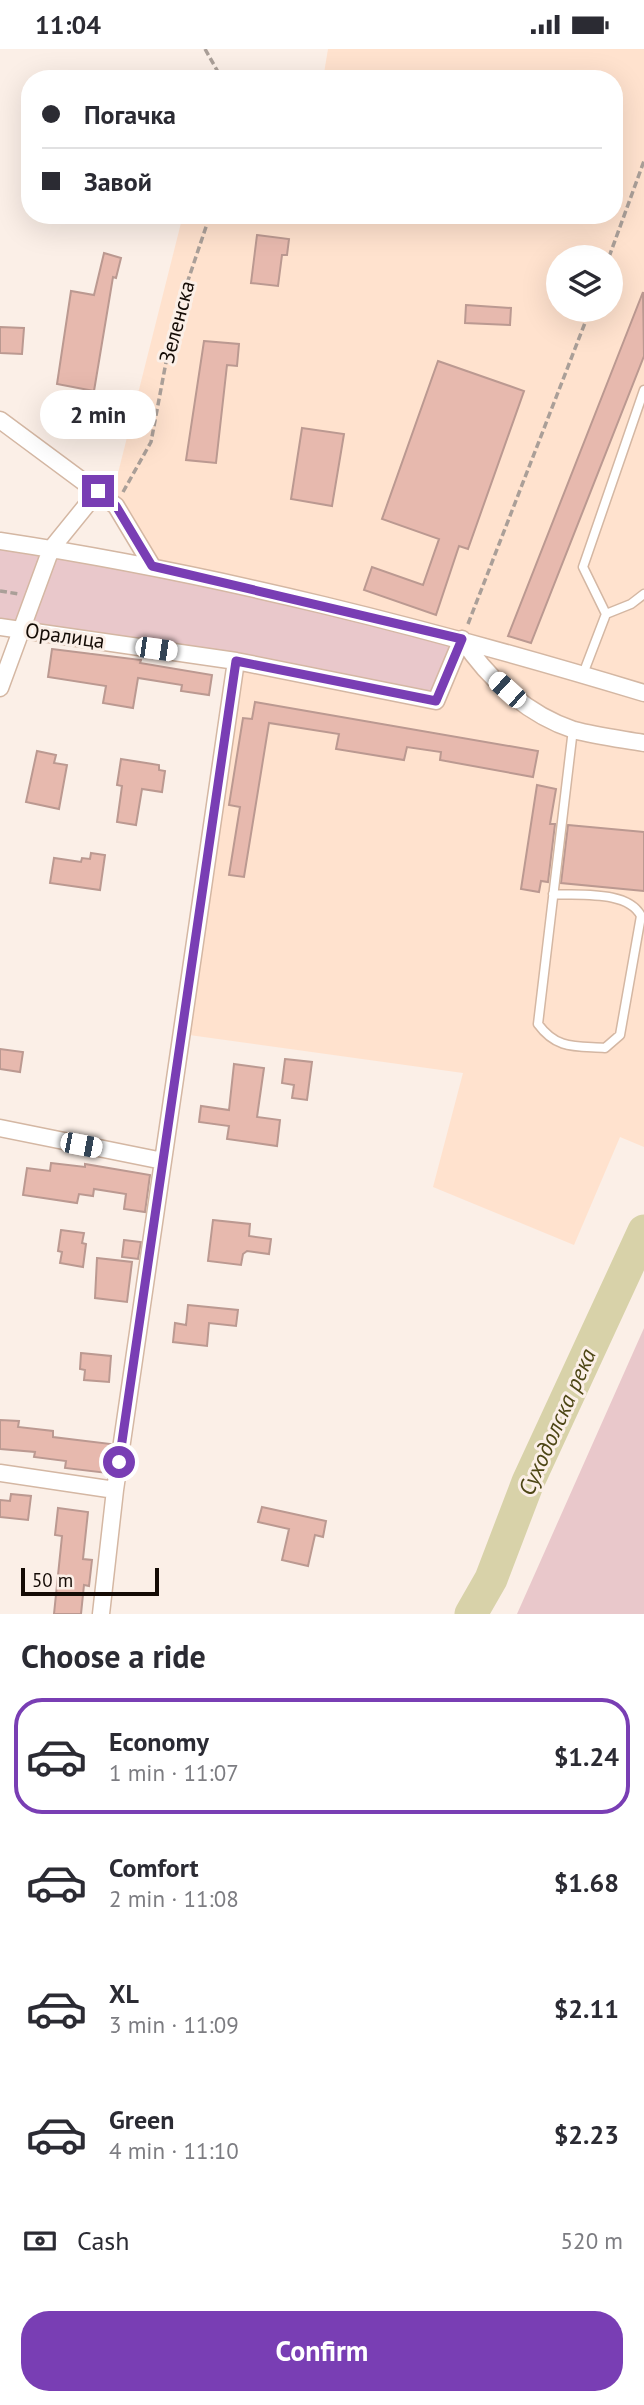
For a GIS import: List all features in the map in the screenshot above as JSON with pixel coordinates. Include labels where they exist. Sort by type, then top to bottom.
[{"type":"street","points":[[0,420],[116,506],[152,566]]},
{"type":"street","points":[[0,688],[51,549],[98,491]]},
{"type":"street","points":[[0,541],[152,566],[462,639],[644,693]]},
{"type":"street","name":"Оралица","points":[[0,627],[236,661],[436,701],[462,639]]},
{"type":"street","points":[[462,639],[478,664],[521,703],[573,729],[644,743]]},
{"type":"street","points":[[101,1614],[115,1490],[236,661]]},
{"type":"street","points":[[0,1129],[163,1161]]},
{"type":"street","points":[[0,1473],[115,1490]]},
{"type":"lane","points":[[583,674],[606,614],[583,566],[644,390]]},
{"type":"lane","points":[[606,614],[631,604],[644,594]]},
{"type":"lane","points":[[553,894],[624,899],[636,905],[641,916],[620,1035],[605,1048],[566,1046],[548,1038],[538,1024],[553,894],[573,729]]},
{"type":"path","points":[[205,49],[217,70]]},
{"type":"path","points":[[623,219],[644,161]]},
{"type":"path","name":"Зеленска","points":[[116,506],[151,442],[173,325],[207,224]]},
{"type":"path","points":[[613,245],[621,224]]},
{"type":"path","points":[[462,639],[585,322]]},
{"type":"shaded area","points":[[328,49],[644,49],[644,1147],[620,1137],[574,1245],[433,1187],[463,1073],[182,1034],[236,661],[152,566],[116,506],[115,485],[181,224],[623,224],[623,70],[324,70]]},
{"type":"shaded area","points":[[0,541],[462,639],[436,701],[0,627]]},
{"type":"shaded area","points":[[644,1328],[644,1614],[517,1614]]},
{"type":"building","points":[[257,235],[289,239],[287,255],[282,255],[278,286],[251,283]]},
{"type":"building","points":[[104,253],[121,258],[116,278],[113,277],[94,391],[57,384],[71,291],[94,295]]},
{"type":"building","points":[[643,292],[644,356],[531,643],[508,636]]},
{"type":"building","points":[[466,305],[511,308],[510,325],[465,323]]},
{"type":"building","points":[[0,327],[24,328],[22,354],[0,353]]},
{"type":"building","points":[[204,341],[239,344],[237,366],[227,365],[216,463],[186,460]]},
{"type":"building","points":[[438,361],[524,391],[468,549],[459,546],[436,615],[364,590],[372,567],[423,585],[439,539],[382,519]]},
{"type":"building","points":[[302,428],[344,434],[332,506],[291,499]]},
{"type":"building","points":[[52,649],[141,660],[140,663],[212,675],[209,695],[181,691],[182,685],[138,678],[133,708],[103,703],[106,686],[48,677]]},
{"type":"building","points":[[255,702],[538,751],[533,777],[440,760],[441,752],[407,747],[404,760],[336,749],[339,734],[269,723],[244,877],[229,875],[240,807],[229,805],[243,718],[252,719]]},
{"type":"building","points":[[37,751],[56,755],[54,763],[67,765],[59,809],[26,802]]},
{"type":"building","points":[[121,759],[159,765],[159,770],[165,771],[162,792],[142,789],[136,825],[117,822],[122,786],[117,785]]},
{"type":"building","points":[[537,785],[556,789],[550,824],[555,824],[548,882],[541,881],[539,892],[521,889]]},
{"type":"building","points":[[568,825],[644,832],[644,891],[561,883]]},
{"type":"building","points":[[91,853],[105,855],[100,890],[50,883],[54,858],[81,862],[82,858],[90,859]]},
{"type":"building","points":[[0,1049],[23,1052],[20,1072],[0,1069]]},
{"type":"building","points":[[285,1059],[312,1062],[307,1100],[292,1098],[294,1085],[282,1083]]},
{"type":"building","points":[[234,1064],[264,1068],[257,1117],[280,1120],[277,1146],[227,1139],[229,1126],[199,1122],[201,1106],[229,1110]]},
{"type":"building","points":[[51,1163],[85,1167],[85,1164],[150,1175],[145,1212],[124,1209],[126,1194],[94,1189],[93,1196],[79,1194],[77,1203],[23,1195],[27,1168],[50,1171]]},
{"type":"building","points":[[213,1220],[250,1224],[249,1236],[271,1239],[269,1254],[247,1251],[243,1254],[241,1265],[208,1261]]},
{"type":"building","points":[[61,1230],[84,1233],[82,1243],[86,1244],[83,1267],[60,1263],[62,1252],[58,1251]]},
{"type":"building","points":[[124,1240],[141,1242],[138,1259],[122,1257]]},
{"type":"building","points":[[97,1258],[132,1262],[127,1302],[95,1298]]},
{"type":"building","points":[[188,1305],[238,1310],[236,1326],[209,1323],[207,1346],[173,1342],[175,1323],[186,1325]]},
{"type":"building","points":[[81,1353],[111,1356],[109,1382],[84,1380],[85,1370],[80,1369]]},
{"type":"building","points":[[0,1420],[19,1421],[18,1427],[53,1431],[53,1437],[111,1444],[107,1473],[65,1468],[66,1461],[34,1457],[35,1452],[0,1449]]},
{"type":"building","points":[[11,1494],[31,1496],[28,1520],[0,1517],[0,1500],[10,1501]]},
{"type":"building","points":[[262,1507],[326,1521],[323,1537],[315,1535],[308,1566],[282,1560],[289,1529],[258,1522]]},
{"type":"building","points":[[58,1508],[88,1512],[83,1559],[92,1560],[89,1586],[84,1585],[81,1614],[54,1614],[62,1536],[55,1535]]},
{"type":"waterway","name":"Суходолска река","points":[[471,1614],[491,1579],[528,1482],[644,1231]]},
{"type":"route","points":[[98,491],[116,506],[152,566],[413,625],[462,639],[436,701],[236,661],[119,1462]]}]
